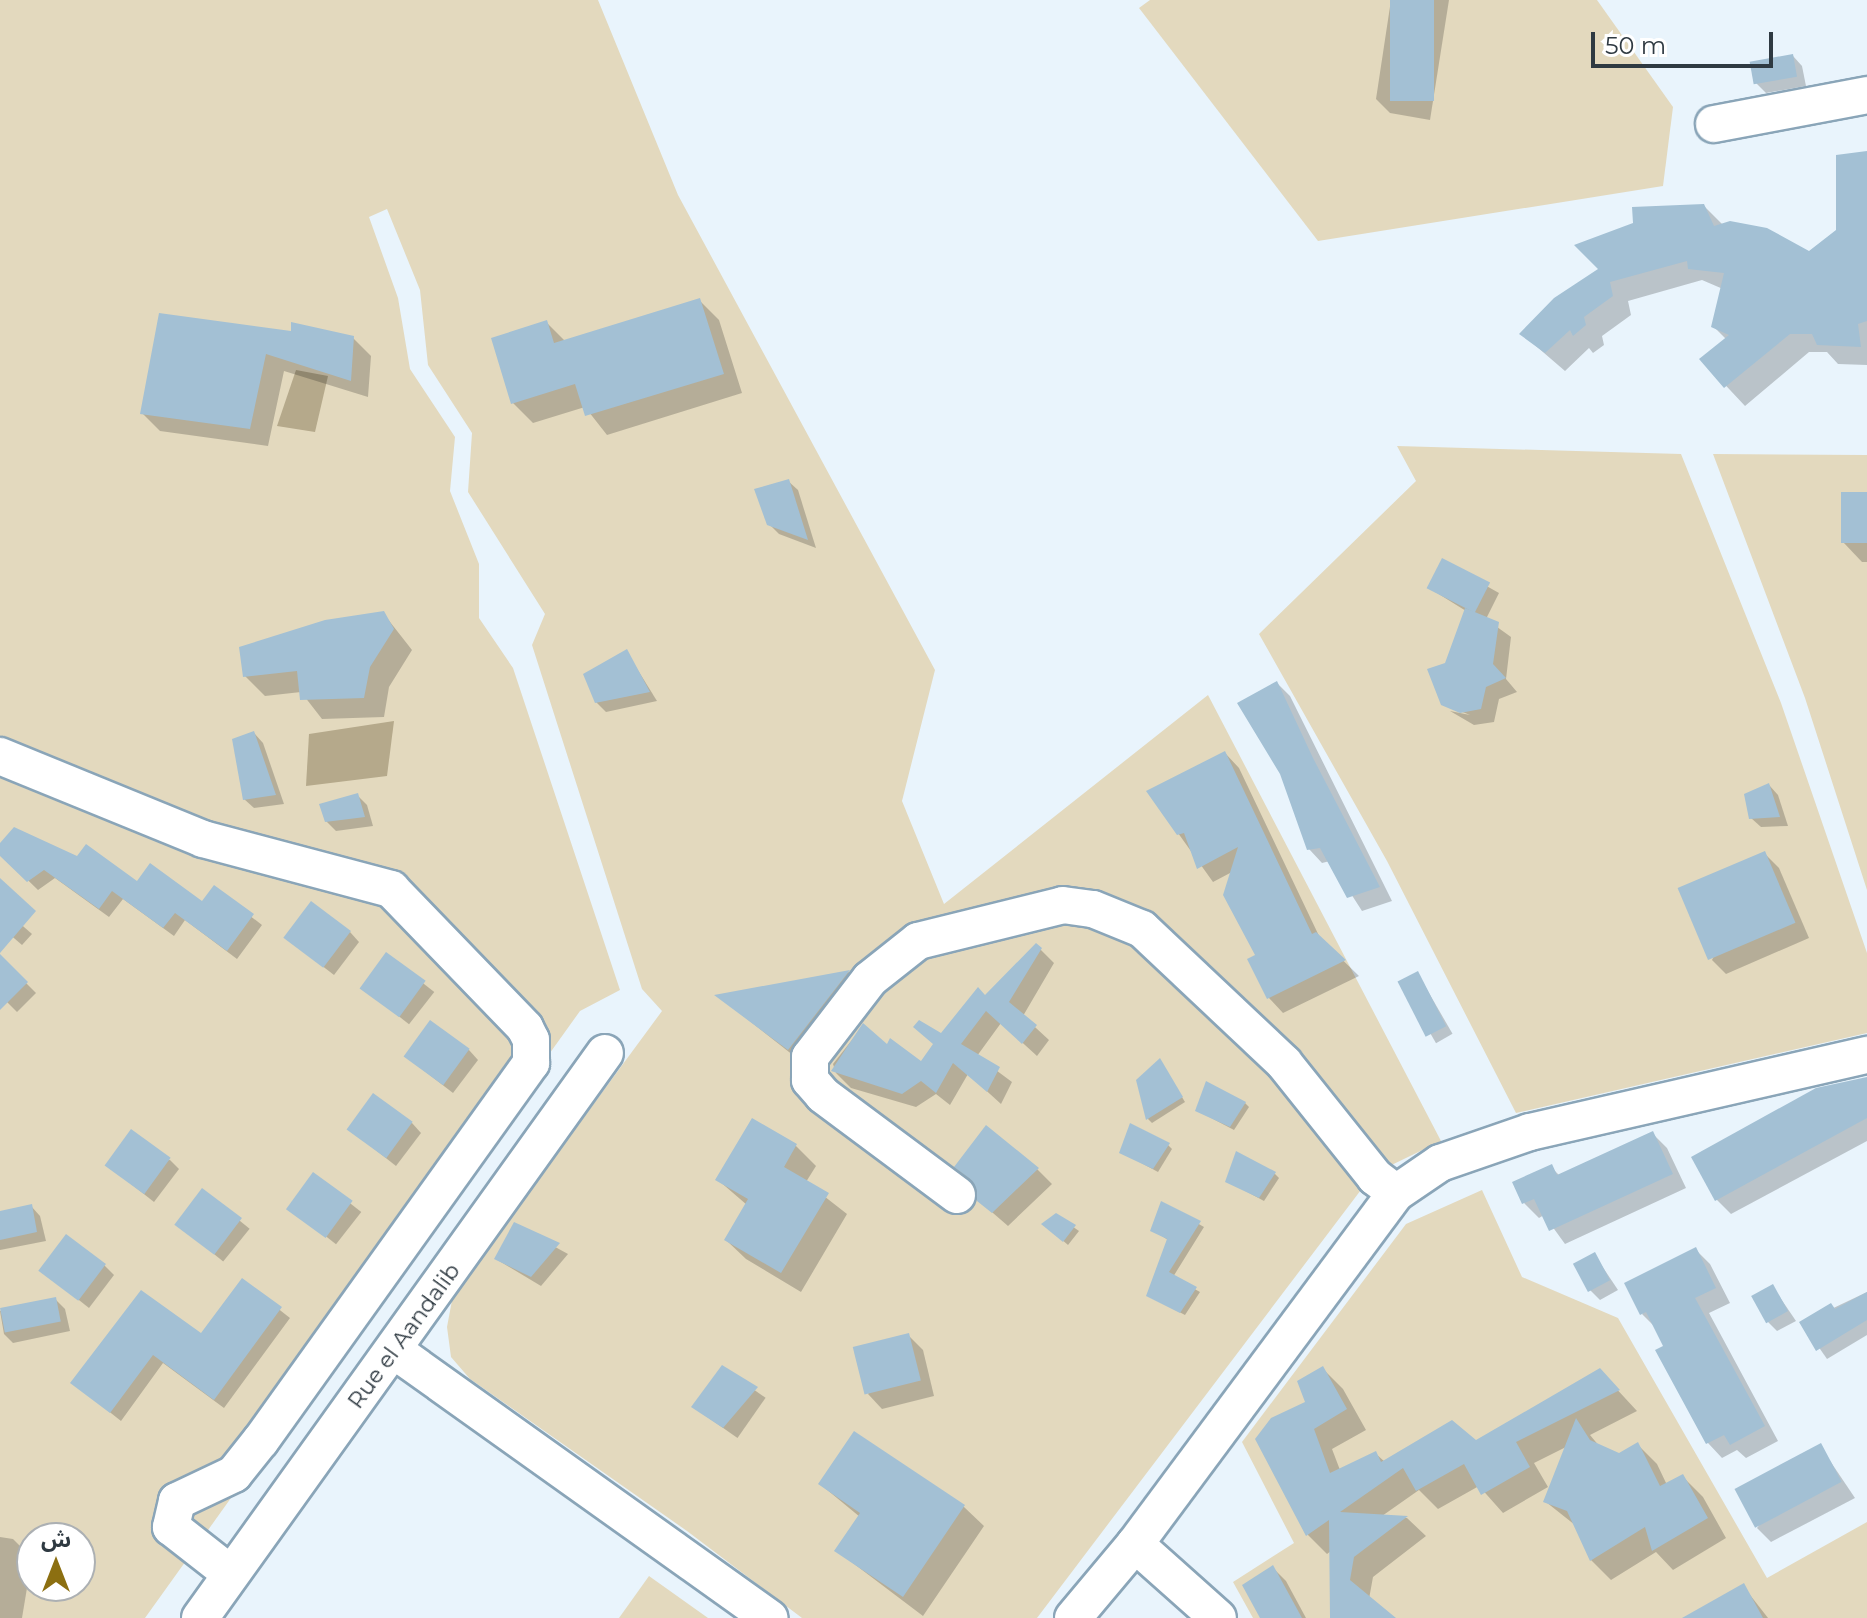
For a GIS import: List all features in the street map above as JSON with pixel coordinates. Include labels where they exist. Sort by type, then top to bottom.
[{"type":"street","points":[[1714,124],[1867,95]]},
{"type":"street","points":[[0,756],[203,839],[391,889],[525,1028],[531,1040],[531,1063],[261,1440],[234,1474],[177,1501],[171,1527],[182,1540],[231,1574]]},
{"type":"street","points":[[957,1195],[823,1095],[810,1080],[810,1057],[870,979],[918,941],[1063,905],[1093,909],[1142,929],[1284,1063],[1375,1177],[1396,1193]]},
{"type":"street","name":"Rue el Aandalib","points":[[200,1618],[395,1351],[605,1053]]},
{"type":"street","points":[[1073,1618],[1135,1544],[1396,1193],[1440,1163],[1530,1132],[1867,1055]]},
{"type":"street","points":[[395,1351],[769,1618]]},
{"type":"street","points":[[1135,1544],[1218,1618]]},
{"type":"shaded area","points":[[0,0],[598,0],[678,195],[935,670],[902,801],[944,904],[1208,695],[1441,1141],[1373,1174],[1037,1618],[802,1618],[687,1531],[470,1379],[451,1357],[447,1327],[453,1295],[662,1011],[642,989],[532,645],[545,614],[468,492],[472,433],[428,365],[420,290],[387,209],[369,217],[398,298],[410,369],[455,437],[450,491],[479,564],[479,618],[513,668],[620,990],[580,1011],[145,1618],[0,1618]]},
{"type":"shaded area","points":[[1150,0],[1597,0],[1673,107],[1663,186],[1318,241],[1139,8]]},
{"type":"shaded area","points":[[296,370],[328,376],[315,432],[277,426]]},
{"type":"shaded area","points":[[1397,446],[1681,454],[1781,703],[1867,953],[1867,1033],[1516,1113],[1387,861],[1259,634],[1416,481]]},
{"type":"shaded area","points":[[1713,454],[1867,455],[1867,890],[1805,698]]},
{"type":"shaded area","points":[[394,721],[387,776],[306,786],[309,734]]},
{"type":"shaded area","points":[[1482,1190],[1522,1277],[1618,1318],[1767,1578],[1867,1522],[1867,1618],[1253,1618],[1233,1582],[1294,1543],[1242,1442],[1406,1224]]},
{"type":"shaded area","points":[[649,1576],[708,1618],[619,1618]]},
{"type":"building","points":[[1390,0],[1434,0],[1434,101],[1390,101]]},
{"type":"building","points":[[1793,54],[1797,77],[1754,84],[1750,62]]},
{"type":"building","points":[[1867,151],[1867,321],[1858,324],[1861,347],[1817,345],[1812,334],[1790,334],[1724,388],[1699,359],[1729,335],[1711,327],[1724,273],[1688,269],[1687,261],[1610,282],[1613,296],[1584,317],[1586,325],[1573,336],[1570,330],[1545,353],[1519,334],[1554,298],[1598,269],[1574,245],[1633,223],[1632,207],[1704,204],[1714,226],[1730,221],[1767,228],[1809,251],[1836,230],[1836,155]]},
{"type":"building","points":[[700,298],[724,374],[585,416],[575,384],[511,404],[491,338],[547,320],[554,343]]},
{"type":"building","points":[[159,313],[291,331],[291,322],[354,336],[351,381],[266,354],[250,429],[140,414]]},
{"type":"building","points":[[789,479],[808,540],[767,525],[754,489]]},
{"type":"building","points":[[1841,492],[1867,492],[1867,543],[1841,543]]},
{"type":"building","points":[[1442,558],[1490,583],[1475,613],[1427,588]]},
{"type":"building","points":[[1465,608],[1499,622],[1493,664],[1506,678],[1486,687],[1481,709],[1460,713],[1441,705],[1427,669],[1445,663]]},
{"type":"building","points":[[384,611],[394,629],[370,667],[364,698],[300,700],[297,671],[243,677],[239,647],[325,620]]},
{"type":"building","points":[[627,649],[650,692],[595,703],[583,674]]},
{"type":"building","points":[[1277,681],[1380,887],[1347,898],[1320,848],[1307,850],[1280,774],[1237,703]]},
{"type":"building","points":[[254,731],[276,795],[243,800],[232,739]]},
{"type":"building","points":[[1225,751],[1312,934],[1316,932],[1346,960],[1267,999],[1247,959],[1255,955],[1223,895],[1238,847],[1197,869],[1184,833],[1177,835],[1146,791]]},
{"type":"building","points":[[1769,783],[1780,817],[1749,819],[1744,794]]},
{"type":"building","points":[[358,793],[365,817],[325,822],[319,804]]},
{"type":"building","points":[[14,827],[77,856],[86,844],[137,881],[150,863],[202,901],[214,885],[254,914],[227,951],[175,913],[163,928],[112,891],[99,909],[44,870],[27,882],[0,856],[0,843]]},
{"type":"building","points":[[1765,851],[1795,923],[1708,960],[1678,888]]},
{"type":"building","points":[[0,878],[36,911],[0,953]]},
{"type":"building","points":[[311,901],[351,931],[323,968],[283,938]]},
{"type":"building","points":[[1036,943],[1042,948],[1009,1002],[1037,1025],[1022,1044],[986,1011],[961,1044],[1000,1067],[987,1092],[953,1063],[936,1093],[921,1081],[902,1094],[831,1071],[863,1023],[887,1044],[890,1038],[921,1061],[933,1044],[913,1027],[919,1020],[941,1033],[978,987],[985,995]]},
{"type":"building","points":[[386,952],[426,981],[399,1017],[360,988]]},
{"type":"building","points":[[0,954],[28,982],[0,1010]]},
{"type":"building","points":[[850,970],[788,1050],[714,995]]},
{"type":"building","points":[[1418,971],[1446,1026],[1426,1037],[1398,981]]},
{"type":"building","points":[[430,1020],[470,1049],[443,1085],[404,1056]]},
{"type":"building","points":[[1160,1058],[1183,1097],[1146,1120],[1136,1080]]},
{"type":"building","points":[[1867,1077],[1867,1118],[1715,1201],[1691,1157],[1816,1088]]},
{"type":"building","points":[[1206,1081],[1246,1102],[1230,1127],[1195,1111]]},
{"type":"building","points":[[373,1093],[413,1122],[386,1158],[347,1129]]},
{"type":"building","points":[[752,1118],[797,1144],[784,1167],[829,1193],[781,1273],[724,1240],[748,1199],[715,1180]]},
{"type":"building","points":[[1130,1123],[1170,1143],[1153,1169],[1119,1153]]},
{"type":"building","points":[[986,1125],[1039,1168],[992,1213],[977,1201],[970,1179],[954,1167]]},
{"type":"building","points":[[131,1129],[171,1158],[144,1194],[105,1165]]},
{"type":"building","points":[[1653,1131],[1673,1174],[1549,1231],[1534,1199],[1522,1204],[1512,1182],[1552,1164],[1557,1175]]},
{"type":"building","points":[[1236,1151],[1276,1172],[1259,1198],[1225,1182]]},
{"type":"building","points":[[313,1172],[353,1201],[326,1238],[286,1209]]},
{"type":"building","points":[[202,1188],[242,1218],[214,1255],[174,1225]]},
{"type":"building","points":[[1161,1201],[1201,1221],[1169,1272],[1197,1287],[1180,1313],[1146,1296],[1167,1239],[1150,1231]]},
{"type":"building","points":[[32,1204],[37,1232],[0,1240],[0,1211]]},
{"type":"building","points":[[1056,1213],[1076,1225],[1063,1242],[1041,1224]]},
{"type":"building","points":[[514,1222],[560,1243],[531,1277],[494,1259]]},
{"type":"building","points":[[66,1234],[106,1264],[78,1301],[38,1271]]},
{"type":"building","points":[[1696,1247],[1716,1288],[1695,1298],[1765,1426],[1730,1445],[1724,1435],[1706,1444],[1655,1350],[1663,1346],[1646,1312],[1640,1315],[1624,1283]]},
{"type":"building","points":[[1595,1252],[1610,1280],[1588,1292],[1573,1264]]},
{"type":"building","points":[[242,1278],[282,1307],[214,1400],[153,1355],[110,1413],[70,1383],[141,1290],[201,1333]]},
{"type":"building","points":[[1773,1284],[1788,1311],[1766,1323],[1751,1296]]},
{"type":"building","points":[[1867,1292],[1867,1320],[1816,1351],[1799,1322],[1831,1303],[1835,1309]]},
{"type":"building","points":[[56,1297],[61,1322],[5,1332],[0,1308]]},
{"type":"building","points":[[909,1333],[921,1381],[865,1395],[853,1347]]},
{"type":"building","points":[[722,1365],[758,1387],[723,1428],[691,1407]]},
{"type":"building","points":[[1323,1366],[1347,1409],[1314,1429],[1330,1473],[1376,1451],[1381,1462],[1452,1420],[1476,1440],[1600,1368],[1620,1390],[1516,1442],[1530,1467],[1481,1495],[1464,1464],[1416,1491],[1403,1468],[1340,1512],[1408,1516],[1354,1557],[1350,1580],[1396,1618],[1330,1618],[1329,1520],[1306,1536],[1255,1439],[1271,1418],[1305,1402],[1297,1381]]},
{"type":"building","points":[[1576,1418],[1590,1440],[1619,1453],[1638,1442],[1660,1486],[1683,1474],[1708,1518],[1652,1551],[1645,1527],[1590,1561],[1567,1511],[1543,1502]]},
{"type":"building","points":[[854,1431],[965,1505],[903,1597],[834,1551],[860,1513],[818,1484]]},
{"type":"building","points":[[1821,1443],[1842,1482],[1755,1528],[1734,1489]]},
{"type":"building","points":[[1273,1565],[1302,1618],[1260,1618],[1242,1585]]},
{"type":"building","points":[[1744,1583],[1763,1618],[1682,1618]]}]
